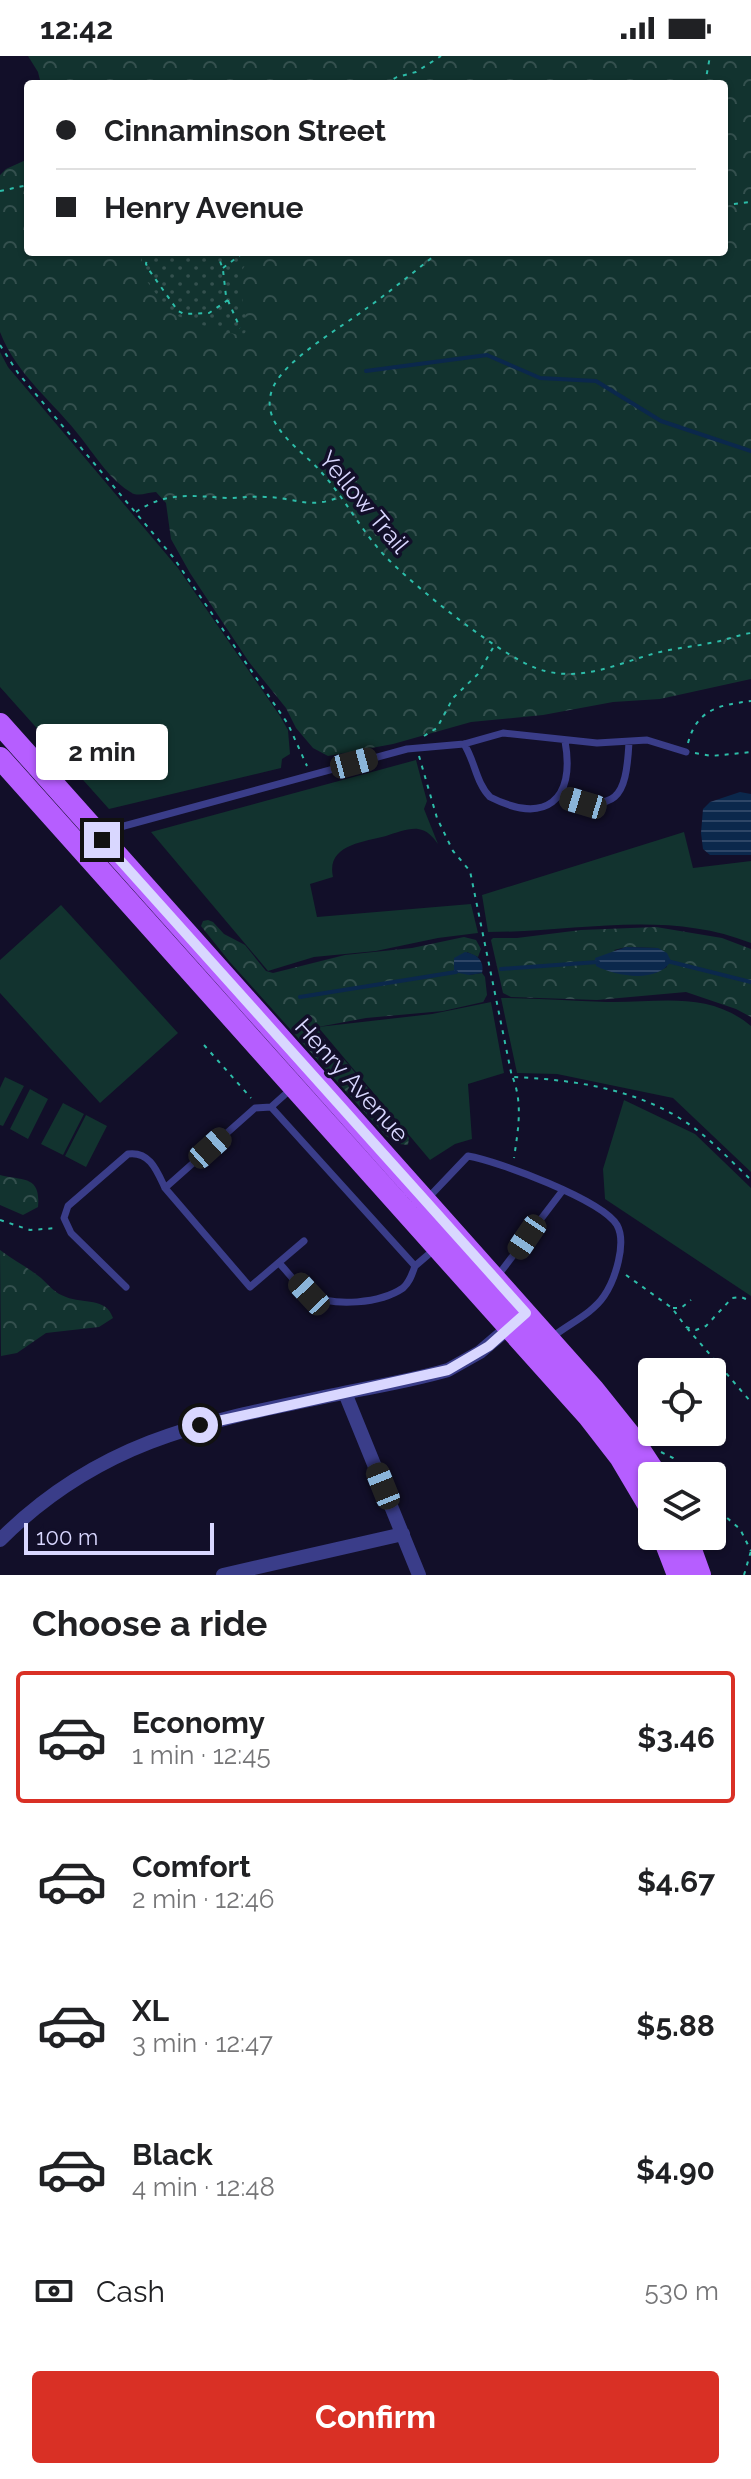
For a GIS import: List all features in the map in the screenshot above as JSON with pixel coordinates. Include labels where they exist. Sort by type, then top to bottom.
[{"type":"main road","name":"Henry Avenue","points":[[0,724],[94,847],[302,1079],[437,1247],[518,1320],[550,1340],[608,1407],[648,1462]]},
{"type":"main road","name":"Henry Avenue","points":[[0,758],[94,847]]},
{"type":"main road","name":"Henry Avenue","points":[[302,1079],[425,1201],[495,1279],[518,1320],[638,1485]]},
{"type":"main road","points":[[668,1550],[678,1575]]},
{"type":"main road","points":[[691,1550],[700,1575]]},
{"type":"street","points":[[0,1540],[33,1510],[70,1483],[109,1459],[145,1443],[214,1421],[448,1370],[480,1352],[518,1320]]},
{"type":"street","points":[[345,1393],[419,1575]]},
{"type":"street","points":[[223,1575],[403,1534]]},
{"type":"lane","points":[[94,847],[124,826],[417,747],[464,744],[503,733],[565,741],[657,741],[686,752]]},
{"type":"lane","points":[[464,744],[485,793],[532,809],[544,808],[559,796],[569,761],[565,741]]},
{"type":"lane","points":[[559,796],[591,804],[611,800],[624,782],[629,742]]},
{"type":"lane","points":[[165,1188],[255,1108],[271,1107],[302,1079]]},
{"type":"lane","points":[[271,1107],[415,1266]]},
{"type":"lane","points":[[126,1287],[67,1227],[64,1218],[68,1206],[128,1154],[147,1157],[165,1188],[250,1287],[304,1241]]},
{"type":"lane","points":[[425,1201],[468,1156],[490,1161],[563,1190],[593,1204],[616,1223],[620,1231],[620,1248],[608,1290],[596,1306],[550,1340]]},
{"type":"lane","points":[[495,1279],[563,1190]]},
{"type":"lane","points":[[279,1263],[309,1294],[332,1302],[386,1296],[405,1287],[415,1266],[437,1247]]},
{"type":"path","points":[[392,80],[416,72],[441,56]]},
{"type":"path","points":[[706,80],[710,56]]},
{"type":"path","points":[[0,191],[24,186]]},
{"type":"path","points":[[728,205],[751,202]]},
{"type":"path","points":[[147,256],[149,270],[178,311],[201,315],[228,300]]},
{"type":"path","points":[[218,256],[223,285],[240,328]]},
{"type":"path","points":[[222,269],[239,256]]},
{"type":"path","name":"Yellow Trail","points":[[434,256],[290,367],[275,383],[271,393],[270,410],[281,432],[322,472],[385,556],[495,645],[534,668],[579,675],[672,649],[751,633]]},
{"type":"path","points":[[0,345],[18,373],[173,557],[288,724],[310,775]]},
{"type":"path","points":[[136,512],[173,495],[263,496],[299,503],[328,502],[340,497]]},
{"type":"path","points":[[495,645],[478,674],[453,698],[437,728],[421,739],[417,747],[437,818],[453,851],[470,871],[509,1071],[518,1092],[520,1122],[513,1171]]},
{"type":"path","points":[[751,701],[731,704],[703,715],[692,729],[686,752],[711,756],[751,752]]},
{"type":"path","points":[[204,1045],[260,1107]]},
{"type":"path","points":[[512,1077],[552,1078],[654,1105],[680,1118],[704,1136],[751,1180]]},
{"type":"path","points":[[0,1220],[30,1230],[67,1227]]},
{"type":"path","points":[[615,1268],[672,1308],[751,1402]]},
{"type":"path","points":[[686,1327],[696,1330],[706,1326],[732,1298],[751,1301]]},
{"type":"path","points":[[672,1308],[681,1308],[691,1300]]},
{"type":"path","points":[[652,1462],[654,1452],[665,1452],[676,1462]]},
{"type":"path","points":[[726,1517],[740,1529],[751,1551],[744,1575]]},
{"type":"green space","points":[[28,56],[751,56],[751,679],[660,699],[613,702],[543,715],[471,722],[393,744],[328,756],[313,748],[296,728],[286,708],[249,662],[190,573],[171,539],[166,503],[156,492],[132,493],[111,475],[26,375],[0,332],[0,175],[24,161],[24,256],[728,256],[728,80],[40,80]]},
{"type":"green space","points":[[141,256],[251,256],[244,266],[240,282],[245,333],[238,335],[191,322],[169,312],[141,273]]},
{"type":"green space","points":[[0,352],[8,367],[178,568],[280,716],[288,730],[290,754],[282,759],[281,768],[109,809],[0,687]]},
{"type":"green space","points":[[416,760],[427,801],[424,809],[438,844],[427,832],[414,829],[348,847],[335,858],[333,877],[310,884],[317,917],[471,904],[478,933],[376,951],[314,957],[268,971],[151,832]]},
{"type":"green space","points":[[684,832],[693,868],[751,861],[751,943],[719,933],[654,925],[488,932],[482,895]]},
{"type":"green space","points":[[61,905],[178,1033],[100,1103],[0,993],[0,960]]},
{"type":"green space","points":[[208,920],[224,934],[245,945],[266,971],[273,973],[345,955],[412,948],[464,937],[476,940],[481,949],[478,957],[467,952],[469,975],[482,973],[485,977],[487,995],[483,1002],[443,1011],[366,1018],[318,1027],[321,1036],[409,1138],[408,1145],[399,1144],[386,1136],[229,961],[201,926],[203,921]]},
{"type":"green space","points":[[656,927],[722,938],[751,949],[751,1017],[686,992],[597,1000],[511,997],[503,993],[493,938]],"holes":[[[626,947],[658,948],[667,967],[655,973],[614,950]]]},
{"type":"green space","points":[[501,998],[700,1003],[718,1007],[751,1026],[751,1172],[673,1098],[557,1074],[517,1073]]},
{"type":"green space","points":[[491,1002],[504,1073],[468,1084],[472,1139],[455,1144],[430,1160],[318,1027],[432,1014]]},
{"type":"green space","points":[[5,1077],[24,1086],[3,1126],[0,1125],[0,1088]]},
{"type":"green space","points":[[30,1089],[48,1099],[28,1139],[10,1129]]},
{"type":"green space","points":[[624,1100],[695,1134],[751,1188],[751,1296],[605,1199],[603,1169]]},
{"type":"green space","points":[[63,1103],[84,1114],[63,1155],[41,1144]]},
{"type":"green space","points":[[86,1115],[107,1126],[86,1167],[65,1156]]},
{"type":"green space","points":[[0,1175],[33,1184],[37,1189],[38,1207],[23,1215],[0,1205]]},
{"type":"green space","points":[[0,1250],[58,1293],[100,1304],[110,1311],[113,1318],[99,1327],[46,1333],[17,1353],[1,1356]]},
{"type":"water","points":[[740,792],[751,794],[751,855],[710,855],[703,849],[703,809],[710,802]]},
{"type":"water","points":[[626,947],[658,948],[667,953],[671,961],[656,973],[636,976],[614,973],[596,966],[595,958]]},
{"type":"water","points":[[465,952],[479,958],[482,973],[469,975],[454,972],[454,958]]},
{"type":"waterway","points":[[366,371],[487,355],[540,378],[596,381],[661,421],[751,451]]},
{"type":"waterway","points":[[667,961],[751,982]]},
{"type":"waterway","points":[[501,969],[598,962]]},
{"type":"waterway","points":[[300,997],[456,972]]},
{"type":"route","points":[[102,840],[526,1313],[489,1346],[448,1370],[200,1425]]}]
